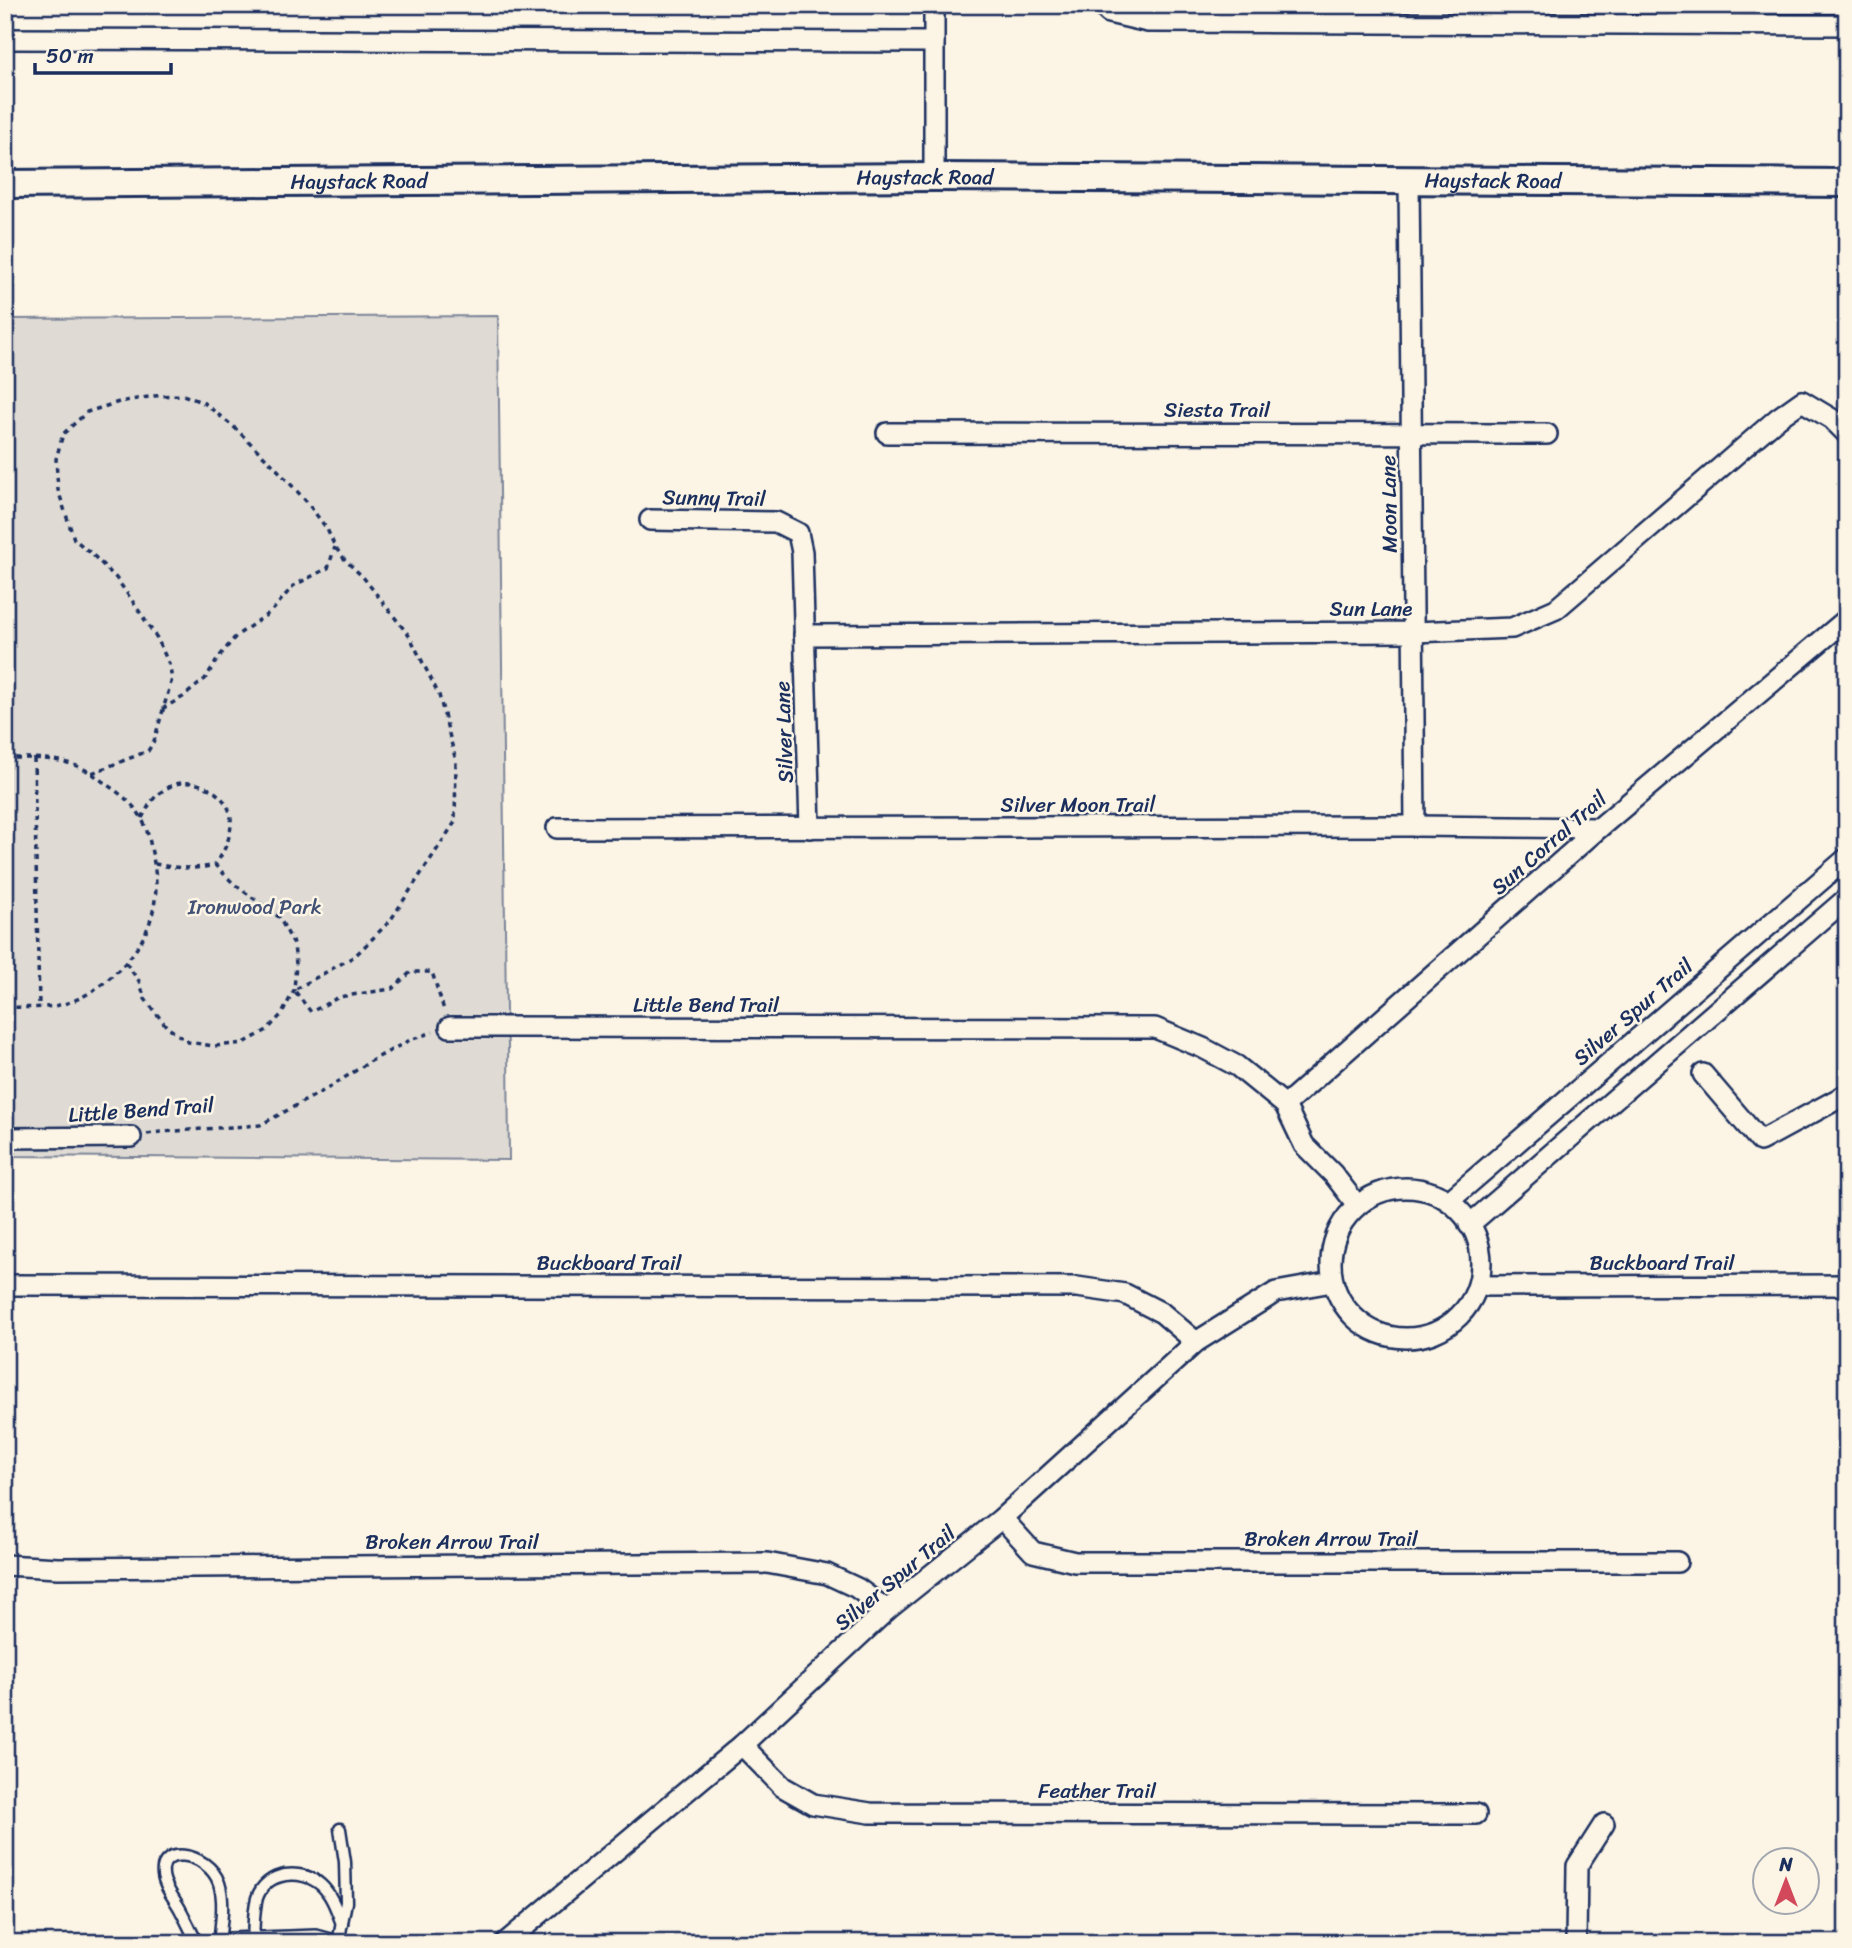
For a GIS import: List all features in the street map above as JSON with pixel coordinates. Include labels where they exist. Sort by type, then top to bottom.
[{"type":"street","points":[[934,5],[934,177]]},
{"type":"street","points":[[1101,5],[1109,13],[1148,22],[1680,14],[1847,25]]},
{"type":"street","points":[[5,39],[934,42]]},
{"type":"street","name":"Haystack Road","points":[[5,184],[934,177],[1847,183]]},
{"type":"street","name":"Moon Lane","points":[[1409,180],[1415,826]]},
{"type":"street","name":"Sun Lane","points":[[804,635],[1414,632],[1512,628],[1556,608],[1778,418],[1802,401],[1832,419],[1847,434]]},
{"type":"street","name":"Siesta Trail","points":[[887,433],[1546,434]]},
{"type":"street","name":"Sunny Trail","points":[[650,520],[776,522],[798,533],[802,552],[804,635]]},
{"type":"street","name":"Sun Corral Trail","points":[[1285,1105],[1600,828],[1847,619]]},
{"type":"street","name":"Silver Lane","points":[[804,635],[810,828]]},
{"type":"street","name":"Silver Moon Trail","points":[[557,828],[1600,828]]},
{"type":"street","name":"Silver Spur Trail","points":[[1449,1201],[1847,858]]},
{"type":"street","points":[[1810,890],[1830,912]]},
{"type":"street","points":[[1469,1225],[1847,898]]},
{"type":"street","name":"Little Bend Trail","points":[[450,1027],[1155,1028],[1237,1066],[1285,1105],[1304,1145],[1333,1174],[1357,1205]]},
{"type":"street","points":[[1703,1074],[1760,1141],[1847,1094]]},
{"type":"street","name":"Little Bend Trail","points":[[5,1138],[131,1137]]},
{"type":"street","points":[[1393,1189],[1433,1193],[1449,1201],[1469,1225],[1481,1250],[1478,1286],[1462,1314],[1435,1333],[1404,1339],[1372,1331],[1347,1311],[1332,1282],[1330,1254],[1339,1227],[1357,1205],[1393,1189]]},
{"type":"street","name":"Silver Spur Trail","points":[[505,1943],[741,1745],[887,1610],[1002,1518],[1196,1342],[1276,1292],[1332,1282]]},
{"type":"street","name":"Buckboard Trail","points":[[1478,1286],[1847,1284]]},
{"type":"street","name":"Buckboard Trail","points":[[5,1285],[1077,1287],[1125,1294],[1161,1313],[1196,1342]]},
{"type":"street","name":"Broken Arrow Trail","points":[[1002,1518],[1033,1552],[1075,1562],[1677,1562]]},
{"type":"street","name":"Broken Arrow Trail","points":[[5,1565],[58,1568],[767,1563],[827,1574],[858,1588],[887,1610]]},
{"type":"street","name":"Feather Trail","points":[[741,1745],[783,1787],[813,1804],[870,1813],[1476,1814]]},
{"type":"street","points":[[1576,1943],[1577,1866],[1604,1825]]},
{"type":"street","points":[[230,1943],[316,1940],[327,1943]]},
{"type":"lane","points":[[338,1943],[346,1902],[345,1862],[340,1829]]},
{"type":"lane","points":[[197,1943],[164,1882],[163,1870],[167,1860],[176,1856],[196,1857],[218,1881],[221,1893],[219,1943]]},
{"type":"lane","points":[[253,1942],[257,1897],[270,1880],[282,1876],[305,1876],[322,1886],[334,1903],[342,1924]]},
{"type":"path","points":[[92,773],[148,751],[154,741],[172,678],[158,638],[116,578],[74,539],[58,490],[56,459],[63,434],[87,412],[119,402],[154,396],[183,395],[204,403],[235,428],[274,466],[306,501],[327,529],[335,547],[363,577],[410,637],[439,695],[456,761],[455,822],[390,921],[355,956],[294,990]]},
{"type":"path","points":[[162,710],[205,680],[236,636],[272,611],[293,586],[328,568],[335,547]]},
{"type":"path","points":[[5,758],[34,758],[73,764],[92,773],[132,805],[142,818],[155,864],[157,897],[148,927],[135,952],[104,983],[86,995],[60,1005],[5,1007]]},
{"type":"path","points":[[34,758],[39,1007]]},
{"type":"path","points":[[142,818],[150,802],[161,791],[180,783],[196,783],[211,789],[224,799],[231,814],[230,834],[215,865],[199,869],[180,869],[155,864]]},
{"type":"path","points":[[126,963],[139,981],[145,999],[167,1027],[188,1042],[214,1046],[244,1043],[267,1030],[282,1014],[294,990],[294,945],[279,917],[234,884],[215,865]]},
{"type":"path","points":[[294,990],[311,1012],[339,997],[392,989],[411,972],[432,972],[450,1027]]},
{"type":"path","name":"Little Bend Trail","points":[[131,1137],[161,1132],[260,1125],[410,1040],[450,1027]]},
{"type":"green space","name":"Ironwood Park","points":[[498,316],[509,1160],[5,1156],[5,319]]}]
